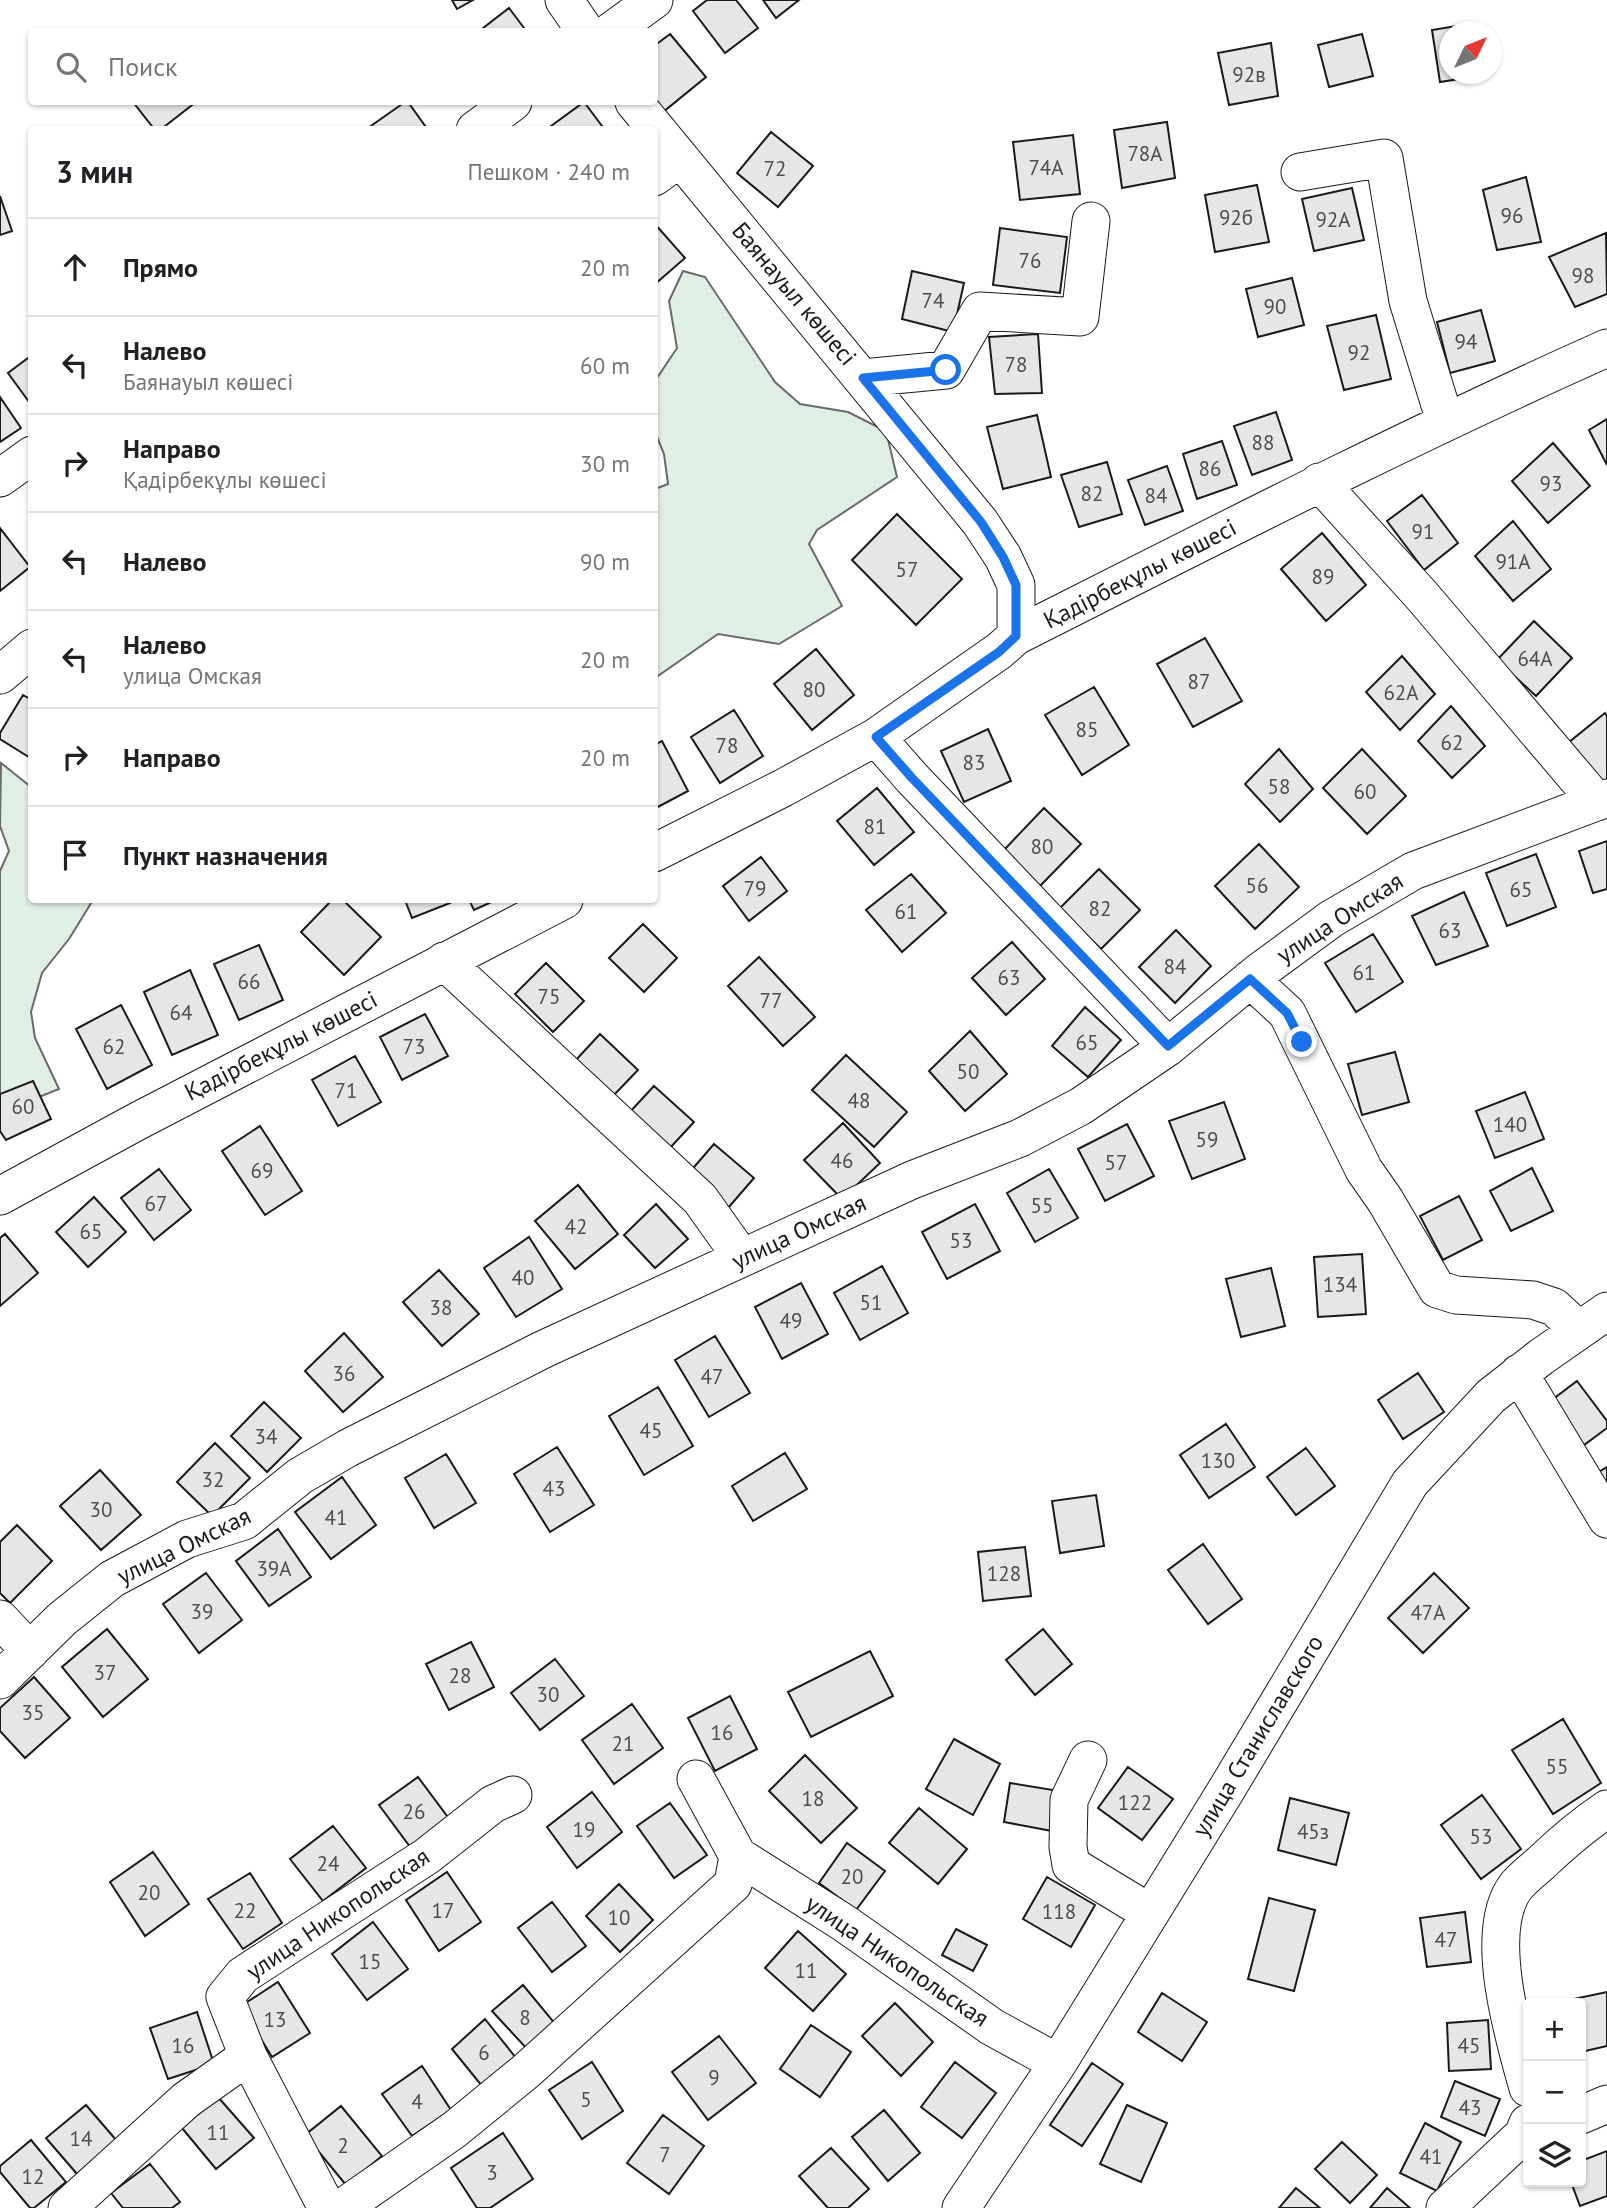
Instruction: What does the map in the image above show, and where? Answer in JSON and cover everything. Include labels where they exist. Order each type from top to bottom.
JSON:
[{"type":"street","points":[[564,0],[583,28]]},
{"type":"street","points":[[616,28],[654,0]]},
{"type":"street","points":[[480,126],[509,105]]},
{"type":"street","name":"Баянауыл көшесі","points":[[636,105],[646,126]]},
{"type":"street","name":"Баянауыл көшесі","points":[[658,149],[667,167],[863,378],[981,522],[1003,557],[1016,585],[1016,636]]},
{"type":"street","points":[[1300,172],[1384,158],[1408,301],[1445,421]]},
{"type":"street","points":[[863,378],[946,370],[980,311],[1080,317],[1091,220]]},
{"type":"street","name":"Қадірбекұлы көшесі","points":[[658,851],[783,788],[876,737],[999,652],[1016,636],[1319,482],[1445,421],[1607,348]]},
{"type":"street","points":[[0,478],[28,458]]},
{"type":"street","points":[[1319,482],[1602,800]]},
{"type":"street","points":[[0,675],[28,651]]},
{"type":"street","points":[[876,737],[1168,1046]]},
{"type":"street","name":"улица Омская","points":[[0,1680],[61,1619],[112,1579],[187,1539],[244,1521],[300,1476],[348,1448],[544,1349],[912,1180],[1020,1138],[1081,1106],[1168,1046],[1250,979],[1331,919],[1413,871],[1602,800]]},
{"type":"street","name":"Қадірбекұлы көшесі","points":[[0,1196],[136,1122],[558,903]]},
{"type":"street","points":[[444,961],[700,1199],[742,1258]]},
{"type":"street","points":[[1250,979],[1287,1013],[1364,1170],[1385,1200],[1437,1289],[1456,1294],[1533,1300],[1593,1321]]},
{"type":"street","name":"улица Станиславского","points":[[961,2208],[1058,2063],[1410,1483],[1491,1396],[1593,1321]]},
{"type":"street","points":[[1519,1373],[1607,1519]]},
{"type":"street","points":[[0,1619],[30,1651]]},
{"type":"street","points":[[1088,1760],[1069,1800],[1068,1847],[1071,1865],[1150,1913]]},
{"type":"street","name":"улица Никопольская","points":[[696,1779],[738,1856],[844,1923],[992,2027],[1058,2063]]},
{"type":"street","name":"улица Никопольская","points":[[332,2208],[327,2208],[248,2056],[225,1997],[243,1975],[427,1856],[493,1804],[513,1795]]},
{"type":"street","points":[[1523,2070],[1502,1970],[1500,1947],[1503,1916],[1516,1886],[1579,1828],[1607,1809]]},
{"type":"street","points":[[342,2208],[454,2130],[525,2072],[733,1884],[738,1856]]},
{"type":"street","points":[[67,2208],[186,2100],[248,2056]]},
{"type":"street","points":[[1586,2113],[1607,2104]]},
{"type":"street","points":[[1445,2208],[1523,2134]]},
{"type":"green space","points":[[683,271],[705,277],[775,382],[800,404],[848,412],[886,431],[897,477],[817,530],[809,544],[842,606],[779,644],[718,634],[658,676],[658,488],[668,484],[664,454],[658,439],[658,376],[677,348],[669,301]]},
{"type":"green space","points":[[1,763],[28,785],[28,903],[91,903],[69,939],[42,973],[31,1012],[35,1038],[59,1089],[9,1109],[0,1099],[0,871],[9,851],[0,826]]},
{"type":"building","points":[[452,0],[473,0],[457,9]]},
{"type":"building","points":[[707,0],[736,0],[758,28],[725,53],[693,11]]},
{"type":"building","points":[[763,0],[799,0],[776,18]]},
{"type":"building","points":[[509,8],[524,28],[483,28]]},
{"type":"building","points":[[1439,29],[1439,76],[1432,30]]},
{"type":"building","points":[[670,34],[706,77],[663,112],[657,105],[658,43]]},
{"type":"building","points":[[1362,34],[1373,76],[1329,87],[1318,45]]},
{"type":"building","points":[[1271,43],[1278,96],[1229,105],[1218,53]]},
{"type":"building","points":[[135,105],[192,105],[165,126],[152,126]]},
{"type":"building","points":[[401,105],[410,105],[425,126],[371,126]]},
{"type":"building","points":[[580,105],[586,105],[602,126],[551,126]]},
{"type":"building","points":[[1167,122],[1175,178],[1122,188],[1114,130]]},
{"type":"building","points":[[771,132],[813,166],[778,207],[737,173]]},
{"type":"building","points":[[1073,135],[1080,194],[1020,200],[1013,142]]},
{"type":"building","points":[[1526,177],[1541,242],[1497,250],[1483,190]]},
{"type":"building","points":[[1257,185],[1269,242],[1215,252],[1205,195]]},
{"type":"building","points":[[1352,188],[1364,240],[1314,251],[1302,199]]},
{"type":"building","points":[[0,196],[12,231],[0,235]]},
{"type":"building","points":[[658,228],[685,258],[658,282]]},
{"type":"building","points":[[1000,228],[1067,237],[1060,293],[993,285]]},
{"type":"building","points":[[1606,233],[1607,294],[1575,307],[1549,257]]},
{"type":"building","points":[[912,271],[964,283],[953,332],[902,319]]},
{"type":"building","points":[[1292,278],[1304,325],[1258,337],[1246,289]]},
{"type":"building","points":[[1481,310],[1495,361],[1450,373],[1437,322]]},
{"type":"building","points":[[1376,315],[1391,379],[1344,390],[1327,326]]},
{"type":"building","points":[[1038,334],[1042,393],[995,394],[989,337]]},
{"type":"building","points":[[28,358],[28,400],[8,373]]},
{"type":"building","points":[[0,397],[21,428],[0,442]]},
{"type":"building","points":[[1276,412],[1292,460],[1252,475],[1234,426]]},
{"type":"building","points":[[1037,415],[1051,477],[1003,489],[987,427]]},
{"type":"building","points":[[1607,419],[1607,465],[1589,430]]},
{"type":"building","points":[[1222,441],[1237,485],[1197,499],[1183,454]]},
{"type":"building","points":[[1553,443],[1590,486],[1548,523],[1512,481]]},
{"type":"building","points":[[1107,462],[1122,514],[1079,527],[1061,475]]},
{"type":"building","points":[[1167,466],[1183,511],[1145,525],[1128,480]]},
{"type":"building","points":[[1422,495],[1458,543],[1424,570],[1387,521]]},
{"type":"building","points":[[897,514],[962,579],[916,625],[852,560]]},
{"type":"building","points":[[1513,521],[1551,569],[1513,601],[1475,556]]},
{"type":"building","points":[[0,528],[28,564],[28,569],[0,591]]},
{"type":"building","points":[[1322,533],[1366,585],[1326,621],[1281,569]]},
{"type":"building","points":[[1534,621],[1572,658],[1536,696],[1497,660]]},
{"type":"building","points":[[1205,638],[1242,701],[1193,727],[1157,664]]},
{"type":"building","points":[[816,649],[854,695],[812,730],[774,684]]},
{"type":"building","points":[[1402,656],[1435,694],[1400,730],[1366,692]]},
{"type":"building","points":[[1094,687],[1129,745],[1082,775],[1045,715]]},
{"type":"building","points":[[23,695],[28,698],[28,756],[0,739],[0,733]]},
{"type":"building","points":[[1451,706],[1485,746],[1452,778],[1418,741]]},
{"type":"building","points":[[734,710],[763,756],[720,783],[691,737]]},
{"type":"building","points":[[1605,713],[1607,781],[1602,785],[1568,743]]},
{"type":"building","points":[[988,729],[1011,781],[964,802],[941,751]]},
{"type":"building","points":[[662,741],[688,791],[658,807],[658,743]]},
{"type":"building","points":[[1279,749],[1313,789],[1280,822],[1245,784]]},
{"type":"building","points":[[1362,749],[1406,796],[1367,834],[1323,788]]},
{"type":"building","points":[[877,788],[914,832],[874,865],[837,821]]},
{"type":"building","points":[[1044,808],[1081,844],[1040,886],[1004,850]]},
{"type":"building","points":[[1607,841],[1607,889],[1593,893],[1579,851]]},
{"type":"building","points":[[1259,844],[1299,887],[1255,929],[1215,886]]},
{"type":"building","points":[[1536,854],[1556,907],[1507,926],[1486,873]]},
{"type":"building","points":[[761,857],[787,891],[749,921],[723,886]]},
{"type":"building","points":[[1099,869],[1140,910],[1101,949],[1059,909]]},
{"type":"building","points":[[911,874],[946,913],[902,952],[866,910]]},
{"type":"building","points":[[1464,892],[1488,946],[1436,965],[1412,916]]},
{"type":"building","points":[[329,903],[346,903],[381,937],[344,975],[301,932]]},
{"type":"building","points":[[406,903],[450,903],[412,918]]},
{"type":"building","points":[[470,903],[489,903],[474,910]]},
{"type":"building","points":[[643,924],[677,958],[644,992],[609,958]]},
{"type":"building","points":[[1176,930],[1211,966],[1175,1003],[1139,967]]},
{"type":"building","points":[[1373,934],[1403,982],[1356,1012],[1325,963]]},
{"type":"building","points":[[1012,942],[1045,979],[1006,1015],[972,978]]},
{"type":"building","points":[[259,945],[283,1000],[239,1020],[214,964]]},
{"type":"building","points":[[759,957],[815,1017],[783,1046],[728,986]]},
{"type":"building","points":[[546,963],[584,1001],[553,1032],[515,994]]},
{"type":"building","points":[[190,970],[218,1035],[172,1055],[144,992]]},
{"type":"building","points":[[121,1005],[152,1065],[107,1089],[76,1029]]},
{"type":"building","points":[[1085,1007],[1121,1040],[1088,1077],[1052,1046]]},
{"type":"building","points":[[425,1014],[448,1056],[402,1080],[380,1037]]},
{"type":"building","points":[[970,1031],[1007,1074],[965,1111],[929,1071]]},
{"type":"building","points":[[600,1034],[638,1070],[613,1096],[575,1061]]},
{"type":"building","points":[[1395,1052],[1409,1102],[1362,1115],[1348,1064]]},
{"type":"building","points":[[846,1055],[907,1112],[874,1147],[812,1090]]},
{"type":"building","points":[[355,1056],[381,1102],[338,1126],[312,1080]]},
{"type":"building","points":[[33,1081],[51,1119],[6,1140],[0,1131],[0,1094]]},
{"type":"building","points":[[654,1086],[694,1122],[668,1150],[628,1114]]},
{"type":"building","points":[[1525,1092],[1544,1139],[1495,1158],[1476,1111]]},
{"type":"building","points":[[1224,1102],[1245,1159],[1192,1179],[1169,1121]]},
{"type":"building","points":[[843,1123],[880,1163],[842,1199],[804,1160]]},
{"type":"building","points":[[1127,1124],[1154,1176],[1105,1201],[1078,1149]]},
{"type":"building","points":[[260,1126],[302,1191],[265,1215],[222,1151]]},
{"type":"building","points":[[714,1144],[754,1178],[728,1208],[688,1174]]},
{"type":"building","points":[[1532,1168],[1553,1211],[1511,1231],[1490,1191]]},
{"type":"building","points":[[159,1169],[191,1210],[154,1240],[121,1198]]},
{"type":"building","points":[[1049,1169],[1078,1218],[1035,1242],[1007,1193]]},
{"type":"building","points":[[578,1185],[618,1234],[575,1269],[535,1221]]},
{"type":"building","points":[[1459,1196],[1482,1240],[1443,1260],[1420,1216]]},
{"type":"building","points":[[94,1197],[126,1232],[88,1267],[56,1232]]},
{"type":"building","points":[[656,1204],[688,1239],[655,1268],[624,1235]]},
{"type":"building","points":[[975,1204],[1000,1251],[947,1279],[922,1232]]},
{"type":"building","points":[[5,1234],[38,1273],[0,1306],[0,1238]]},
{"type":"building","points":[[529,1237],[562,1289],[516,1317],[484,1268]]},
{"type":"building","points":[[1362,1254],[1366,1314],[1318,1317],[1314,1257]]},
{"type":"building","points":[[882,1266],[908,1313],[860,1340],[834,1293]]},
{"type":"building","points":[[1271,1268],[1285,1326],[1241,1337],[1226,1279]]},
{"type":"building","points":[[439,1270],[479,1314],[442,1346],[403,1302]]},
{"type":"building","points":[[801,1283],[828,1334],[782,1359],[755,1307]]},
{"type":"building","points":[[344,1333],[383,1377],[343,1412],[305,1371]]},
{"type":"building","points":[[715,1336],[750,1393],[709,1417],[675,1360]]},
{"type":"building","points":[[1418,1373],[1444,1412],[1403,1439],[1378,1400]]},
{"type":"building","points":[[1577,1381],[1607,1421],[1607,1428],[1580,1448],[1548,1403]]},
{"type":"building","points":[[658,1387],[693,1446],[644,1475],[609,1416]]},
{"type":"building","points":[[264,1402],[301,1438],[267,1472],[231,1436]]},
{"type":"building","points":[[1226,1424],[1255,1467],[1209,1498],[1180,1455]]},
{"type":"building","points":[[215,1443],[250,1478],[212,1516],[177,1482]]},
{"type":"building","points":[[557,1447],[594,1505],[550,1532],[514,1474]]},
{"type":"building","points":[[1306,1448],[1335,1486],[1296,1515],[1267,1477]]},
{"type":"building","points":[[785,1453],[807,1489],[753,1521],[732,1486]]},
{"type":"building","points":[[446,1454],[476,1503],[434,1528],[405,1478]]},
{"type":"building","points":[[1607,1467],[1607,1489],[1597,1473]]},
{"type":"building","points":[[100,1470],[141,1515],[101,1550],[60,1506]]},
{"type":"building","points":[[342,1477],[376,1525],[331,1559],[295,1512]]},
{"type":"building","points":[[1096,1495],[1104,1546],[1060,1553],[1052,1501]]},
{"type":"building","points":[[17,1525],[52,1561],[10,1603],[0,1593],[0,1542]]},
{"type":"building","points":[[278,1529],[311,1577],[269,1606],[236,1561]]},
{"type":"building","points":[[1203,1544],[1242,1599],[1208,1624],[1168,1570]]},
{"type":"building","points":[[1025,1547],[1031,1596],[983,1601],[978,1552]]},
{"type":"building","points":[[206,1573],[242,1620],[199,1653],[163,1604]]},
{"type":"building","points":[[1434,1573],[1469,1608],[1423,1653],[1388,1618]]},
{"type":"building","points":[[107,1629],[148,1679],[103,1717],[62,1667]]},
{"type":"building","points":[[1043,1629],[1072,1664],[1035,1695],[1006,1660]]},
{"type":"building","points":[[471,1642],[494,1687],[449,1710],[426,1664]]},
{"type":"building","points":[[870,1651],[893,1696],[811,1737],[788,1692]]},
{"type":"building","points":[[555,1659],[584,1696],[540,1730],[511,1693]]},
{"type":"building","points":[[34,1677],[70,1718],[25,1758],[0,1731],[0,1708]]},
{"type":"building","points":[[730,1696],[757,1749],[715,1771],[688,1718]]},
{"type":"building","points":[[632,1704],[663,1748],[614,1784],[582,1740]]},
{"type":"building","points":[[1563,1719],[1601,1783],[1553,1814],[1512,1750]]},
{"type":"building","points":[[954,1739],[1000,1764],[973,1815],[926,1789]]},
{"type":"building","points":[[805,1755],[857,1808],[821,1843],[769,1791]]},
{"type":"building","points":[[1128,1767],[1173,1799],[1142,1840],[1098,1808]]},
{"type":"building","points":[[418,1777],[450,1820],[411,1848],[379,1805]]},
{"type":"building","points":[[1010,1783],[1059,1791],[1052,1831],[1004,1822]]},
{"type":"building","points":[[592,1792],[622,1832],[577,1868],[547,1827]]},
{"type":"building","points":[[1482,1795],[1521,1849],[1481,1879],[1441,1825]]},
{"type":"building","points":[[1290,1798],[1349,1813],[1336,1865],[1278,1850]]},
{"type":"building","points":[[670,1803],[707,1855],[674,1878],[637,1826]]},
{"type":"building","points":[[919,1808],[967,1849],[938,1884],[889,1843]]},
{"type":"building","points":[[333,1826],[366,1868],[323,1901],[290,1859]]},
{"type":"building","points":[[847,1843],[885,1871],[856,1910],[819,1883]]},
{"type":"building","points":[[153,1852],[189,1904],[145,1936],[110,1882]]},
{"type":"building","points":[[447,1872],[481,1922],[439,1951],[406,1900]]},
{"type":"building","points":[[250,1873],[282,1923],[243,1949],[208,1899]]},
{"type":"building","points":[[1047,1877],[1095,1905],[1071,1947],[1023,1919]]},
{"type":"building","points":[[619,1884],[653,1920],[620,1952],[586,1916]]},
{"type":"building","points":[[1269,1898],[1315,1910],[1294,1991],[1248,1979]]},
{"type":"building","points":[[552,1902],[586,1946],[552,1972],[518,1928]]},
{"type":"building","points":[[1465,1912],[1471,1962],[1427,1967],[1420,1918]]},
{"type":"building","points":[[373,1922],[408,1969],[367,2000],[332,1954]]},
{"type":"building","points":[[956,1929],[987,1945],[973,1971],[942,1955]]},
{"type":"building","points":[[798,1931],[846,1974],[813,2011],[765,1968]]},
{"type":"building","points":[[278,1982],[310,2033],[272,2057],[241,2006]]},
{"type":"building","points":[[523,1985],[557,2026],[528,2050],[492,2011]]},
{"type":"building","points":[[1607,1992],[1607,2046],[1586,2051],[1586,1998],[1579,1998]]},
{"type":"building","points":[[1162,1993],[1207,2022],[1182,2061],[1138,2032]]},
{"type":"building","points":[[895,2003],[933,2042],[901,2076],[862,2036]]},
{"type":"building","points":[[197,2012],[214,2064],[168,2079],[150,2028]]},
{"type":"building","points":[[485,2019],[516,2058],[482,2086],[452,2049]]},
{"type":"building","points":[[1488,2020],[1491,2069],[1449,2071],[1447,2023]]},
{"type":"building","points":[[811,2025],[851,2052],[820,2097],[780,2069]]},
{"type":"building","points":[[719,2036],[756,2083],[708,2120],[672,2072]]},
{"type":"building","points":[[592,2062],[623,2111],[582,2139],[549,2090]]},
{"type":"building","points":[[955,2062],[996,2093],[962,2138],[921,2107]]},
{"type":"building","points":[[1092,2063],[1123,2084],[1082,2146],[1050,2125]]},
{"type":"building","points":[[422,2066],[451,2110],[412,2136],[382,2094]]},
{"type":"building","points":[[1455,2081],[1500,2099],[1485,2136],[1441,2117]]},
{"type":"building","points":[[218,2097],[254,2138],[216,2169],[182,2128]]},
{"type":"building","points":[[86,2105],[117,2141],[77,2174],[46,2138]]},
{"type":"building","points":[[1127,2105],[1167,2123],[1141,2182],[1100,2164]]},
{"type":"building","points":[[341,2106],[382,2156],[346,2185],[305,2135]]},
{"type":"building","points":[[884,2110],[920,2153],[888,2181],[852,2137]]},
{"type":"building","points":[[663,2115],[704,2146],[669,2194],[627,2163]]},
{"type":"building","points":[[1425,2123],[1461,2142],[1437,2191],[1400,2173]]},
{"type":"building","points":[[503,2133],[533,2179],[490,2208],[477,2208],[451,2168]]},
{"type":"building","points":[[31,2140],[66,2182],[34,2208],[30,2208],[0,2172],[0,2166]]},
{"type":"building","points":[[1342,2142],[1377,2175],[1350,2203],[1315,2169]]},
{"type":"building","points":[[831,2148],[869,2189],[848,2208],[828,2208],[799,2176]]},
{"type":"building","points":[[1607,2151],[1607,2196],[1580,2206],[1573,2187],[1586,2187],[1586,2159]]},
{"type":"building","points":[[150,2164],[180,2202],[172,2208],[123,2208],[111,2193]]},
{"type":"building","points":[[1296,2188],[1320,2208],[1279,2208]]},
{"type":"building","points":[[1387,2188],[1410,2208],[1370,2208]]},
{"type":"route","points":[[946,370],[863,378],[981,522],[1003,557],[1016,585],[1016,636],[999,652],[876,737],[1168,1046],[1250,979],[1287,1013],[1302,1042]]}]
